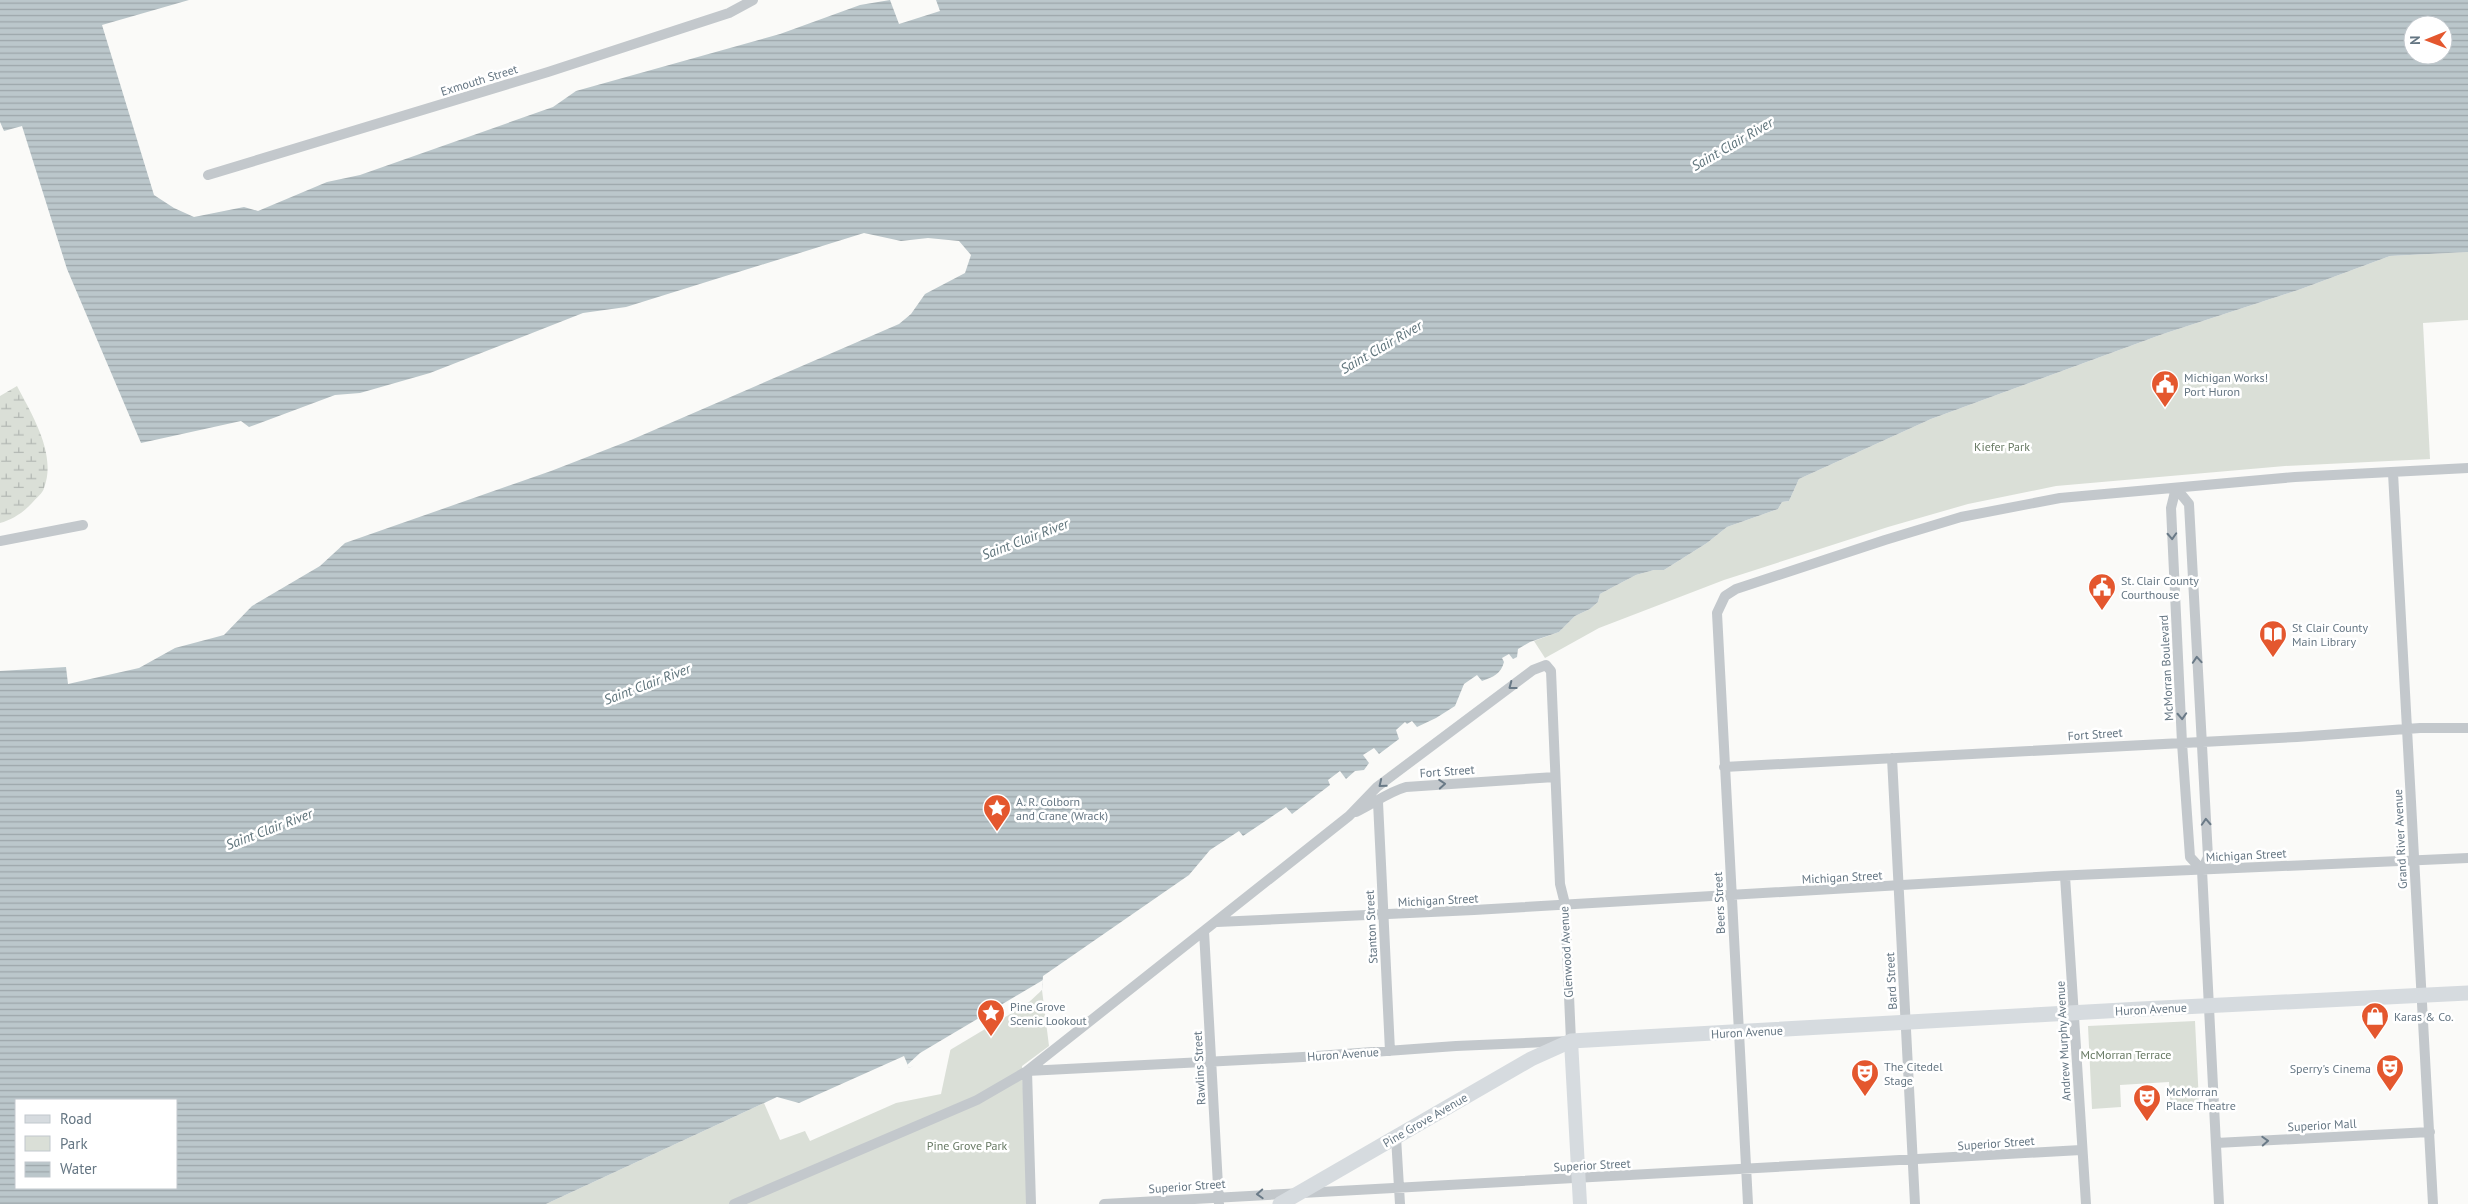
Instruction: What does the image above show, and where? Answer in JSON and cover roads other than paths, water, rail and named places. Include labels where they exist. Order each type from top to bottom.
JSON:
[{"type":"main road","name":"Huron Avenue","points":[[1571,1041],[1906,1024],[2208,1005],[2468,993]]},
{"type":"main road","name":"Pine Grove Avenue","points":[[1280,1204],[1531,1058],[1571,1041]]},
{"type":"street","name":"Exmouth Street","points":[[208,175],[556,70],[729,13],[753,0]]},
{"type":"street","points":[[2176,488],[2295,477],[2468,468]]},
{"type":"street","name":"Grand River Avenue","points":[[2392,473],[2433,1204]]},
{"type":"street","name":"Beers Street","points":[[1748,1204],[1717,614],[1725,596],[1736,589],[1885,540],[1961,518],[2060,498],[2176,488]]},
{"type":"street","name":"McMorran Boulevard","points":[[2176,488],[2189,504],[2208,857],[2202,870],[2219,1204]]},
{"type":"street","name":"McMorran Boulevard","points":[[2176,488],[2171,508],[2182,743],[2190,858],[2202,870]]},
{"type":"street","points":[[0,541],[83,525]]},
{"type":"street","name":"Glenwood Avenue","points":[[1349,816],[1377,787],[1533,670],[1546,665],[1551,671],[1560,884],[1565,904],[1580,1204]]},
{"type":"street","name":"Fort Street","points":[[1724,767],[2202,742],[2420,728],[2468,728]]},
{"type":"street","name":"Bard Street","points":[[1892,758],[1915,1204]]},
{"type":"street","name":"Fort Street","points":[[1349,816],[1378,802],[1391,791],[1406,787],[1555,777]]},
{"type":"street","name":"Stanton Street","points":[[1378,802],[1390,1051]]},
{"type":"street","points":[[734,1204],[977,1100],[1026,1071],[1349,816]]},
{"type":"street","name":"Michigan Street","points":[[1217,922],[1382,915],[2065,876],[2468,858]]},
{"type":"street","name":"Andrew Murphy Avenue","points":[[2065,876],[2081,1150],[2086,1204]]},
{"type":"street","name":"Rawlins Street","points":[[1204,931],[1219,1200]]},
{"type":"street","name":"Huron Avenue","points":[[1026,1071],[1571,1041]]},
{"type":"street","points":[[1026,1071],[1031,1204]]},
{"type":"street","name":"Superior Mall","points":[[2216,1144],[2430,1132]]},
{"type":"street","points":[[1396,1136],[1400,1204]]},
{"type":"street","name":"Superior Street","points":[[1104,1204],[1219,1200],[1301,1192],[1913,1161],[2081,1150]]},
{"type":"water","name":"Saint Clair River","points":[[0,0],[189,0],[102,25],[154,195],[174,208],[194,217],[244,207],[258,211],[327,182],[360,175],[553,107],[576,91],[780,34],[860,5],[890,0],[899,24],[940,11],[936,0],[2468,0],[2468,252],[2390,256],[2301,289],[2163,334],[1931,419],[1799,479],[1789,501],[1782,502],[1778,509],[1727,527],[1707,543],[1664,570],[1654,570],[1636,575],[1600,594],[1598,602],[1590,609],[1575,616],[1559,632],[1530,642],[1518,649],[1517,657],[1513,659],[1509,654],[1502,658],[1503,666],[1490,678],[1482,681],[1477,675],[1464,684],[1455,706],[1417,727],[1412,721],[1407,724],[1405,722],[1396,730],[1399,739],[1379,754],[1374,748],[1363,755],[1369,763],[1364,770],[1355,771],[1346,779],[1340,771],[1328,780],[1330,785],[1292,814],[1286,807],[1243,836],[1239,831],[1210,850],[1189,875],[1043,976],[1042,990],[1025,1002],[909,1068],[904,1056],[799,1103],[777,1097],[546,1204],[0,1204],[0,671],[66,667],[68,684],[139,668],[175,648],[224,635],[252,606],[320,566],[345,543],[551,471],[631,440],[899,324],[911,314],[925,294],[965,273],[971,255],[959,241],[928,238],[901,241],[864,233],[626,307],[583,313],[430,373],[360,393],[335,395],[249,427],[241,421],[141,443],[67,269],[22,126],[4,131],[0,122]]},
{"type":"place","name":"Michigan Works! Port Huron","points":[[2165,408]]},
{"type":"place","name":"St. Clair County Courthouse","points":[[2102,611]]},
{"type":"place","name":"St Clair County Main Library","points":[[2273,658]]},
{"type":"place","name":"A. R. Colborn and Crane (Wrack)","points":[[997,832]]},
{"type":"place","name":"Pine Grove Scenic Lookout","points":[[991,1037]]},
{"type":"place","name":"Karas & Co.","points":[[2375,1040]]},
{"type":"place","name":"Sperry's Cinema","points":[[2390,1092]]},
{"type":"place","name":"The Citedel Stage","points":[[1865,1097]]},
{"type":"place","name":"McMorran Place Theatre","points":[[2147,1122]]},
{"type":"park label","name":"Kiefer Park","points":[[2002,446]]},
{"type":"park label","name":"McMorran Terrace","points":[[2126,1054]]},
{"type":"park label","name":"Pine Grove Park","points":[[967,1145]]}]
